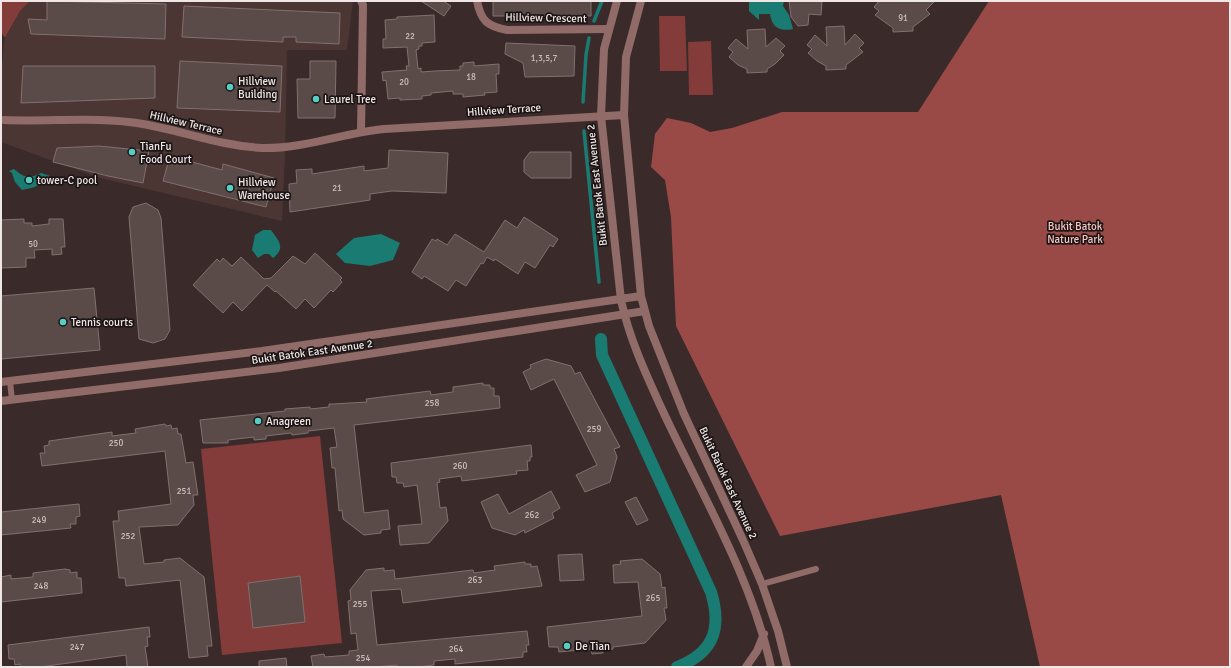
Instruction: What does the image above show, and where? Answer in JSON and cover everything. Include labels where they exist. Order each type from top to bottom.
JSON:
[{"type":"street","points":[[361,1],[363,5],[361,131]]},
{"type":"street","name":"Hillview Crescent","points":[[477,1],[479,13],[486,23],[494,28],[507,30],[608,29]]},
{"type":"street","name":"Bukit Batok East Avenue 2","points":[[617,1],[608,29],[603,56],[601,116],[621,300],[624,315],[640,362],[748,588],[764,634],[771,667]]},
{"type":"street","name":"Bukit Batok East Avenue 2","points":[[641,1],[626,58],[624,115],[640,296],[661,358],[684,414],[762,584],[778,631],[787,667]]},
{"type":"street","name":"Hillview Terrace","points":[[4,120],[118,121],[144,124],[226,144],[262,148],[295,146],[361,131],[624,115]]},
{"type":"street","name":"Bukit Batok East Avenue 2","points":[[1,382],[262,351],[621,300],[640,296]]},
{"type":"street","name":"Bukit Batok East Avenue 2","points":[[1,401],[279,368],[645,311]]},
{"type":"street","points":[[746,667],[757,651],[764,634]]},
{"type":"lane","points":[[10,381],[12,400]]},
{"type":"lane","points":[[762,584],[816,569]]},
{"type":"shaded area","points":[[1,1],[30,1],[20,11],[5,38],[1,32]]},
{"type":"shaded area","points":[[30,1],[353,1],[347,50],[287,50],[282,221],[100,178],[1,142],[1,77],[4,41],[20,11]]},
{"type":"shaded area","points":[[659,16],[685,16],[687,71],[660,71]]},
{"type":"shaded area","points":[[711,41],[713,95],[689,95],[688,42]]},
{"type":"shaded area","points":[[320,436],[342,643],[222,655],[201,449]]},
{"type":"green space","name":"Bukit Batok Nature Park","points":[[989,1],[1230,1],[1230,667],[1040,667],[1001,495],[780,536],[676,326],[671,217],[665,180],[651,167],[655,134],[667,118],[691,123],[710,132],[732,128],[782,112],[918,112]]},
{"type":"water","points":[[749,1],[784,1],[783,6],[789,15],[793,29],[784,30],[777,28],[772,22],[770,14],[759,14],[759,20],[749,11]]},
{"type":"water","name":"tower-C pool","points":[[14,169],[27,177],[41,173],[50,176],[35,187],[22,190],[15,182],[12,173],[9,171]]},
{"type":"water","points":[[263,230],[271,230],[279,241],[279,251],[273,258],[269,254],[264,254],[258,258],[252,250],[255,235]]},
{"type":"water","points":[[381,234],[400,243],[393,260],[370,266],[345,263],[336,254],[354,238]]},
{"type":"building","points":[[47,1],[166,4],[165,39],[31,34],[28,19],[47,20]]},
{"type":"building","points":[[421,1],[443,1],[451,6],[444,16]]},
{"type":"building","points":[[493,1],[591,1],[591,16],[493,16]]},
{"type":"building","points":[[789,1],[822,1],[821,15],[809,14],[808,25],[798,26],[791,17]]},
{"type":"building","points":[[879,1],[935,1],[926,10],[930,14],[913,27],[913,31],[893,32],[893,28],[875,15],[879,11],[874,7]]},
{"type":"building","points":[[184,6],[340,13],[339,44],[296,42],[296,37],[283,37],[283,42],[182,37]]},
{"type":"building","points":[[434,15],[435,42],[422,43],[422,46],[419,46],[419,49],[416,50],[418,69],[421,68],[421,72],[460,70],[460,66],[463,66],[463,63],[474,62],[474,66],[499,64],[499,74],[496,74],[497,92],[484,93],[485,95],[463,97],[463,94],[453,94],[453,91],[431,93],[431,95],[422,96],[422,99],[388,99],[386,80],[383,81],[382,72],[407,70],[406,66],[409,66],[407,47],[383,48],[383,39],[386,39],[385,20],[397,19],[397,17]]},
{"type":"building","points":[[844,26],[845,45],[855,34],[864,43],[859,48],[863,52],[846,65],[846,69],[826,70],[826,66],[817,61],[808,53],[812,49],[807,45],[815,35],[827,46],[826,27]]},
{"type":"building","points":[[765,29],[766,47],[776,38],[785,46],[780,51],[784,55],[775,64],[767,69],[767,72],[747,73],[747,69],[738,65],[729,57],[733,52],[728,48],[736,39],[748,49],[747,30]]},
{"type":"building","points":[[506,43],[575,46],[574,76],[525,77],[523,63],[505,54]]},
{"type":"building","name":"Hillview Building","points":[[180,61],[282,66],[280,112],[177,108]]},
{"type":"building","name":"Laurel Tree","points":[[310,61],[336,61],[335,118],[298,118],[297,79],[310,79]]},
{"type":"building","points":[[23,66],[155,66],[155,98],[21,103]]},
{"type":"building","points":[[99,146],[149,151],[143,183],[53,162],[57,148]]},
{"type":"building","points":[[389,150],[448,153],[446,193],[392,191],[370,194],[370,200],[290,212],[289,184],[297,183],[296,170],[312,169],[312,174],[364,166],[364,171],[388,168]]},
{"type":"building","points":[[530,152],[571,152],[571,178],[531,178],[524,172],[524,160]]},
{"type":"building","name":"Hillview Warehouse","points":[[170,156],[222,170],[223,164],[274,178],[266,207],[163,181]]},
{"type":"building","points":[[146,203],[158,210],[161,218],[170,330],[165,339],[153,343],[139,339],[129,217],[133,207]]},
{"type":"building","points":[[524,217],[558,239],[553,247],[550,245],[535,268],[525,262],[518,274],[495,259],[494,261],[487,257],[483,264],[481,263],[466,286],[456,280],[448,291],[424,276],[422,279],[412,272],[432,239],[436,241],[437,239],[447,245],[455,234],[484,252],[505,220],[517,228]]},
{"type":"building","points":[[24,219],[24,223],[32,223],[32,226],[49,224],[49,219],[63,219],[65,247],[61,247],[62,254],[52,255],[52,249],[34,250],[35,258],[26,258],[26,267],[1,268],[1,220]]},
{"type":"building","points":[[315,253],[342,278],[340,280],[342,282],[333,292],[331,290],[314,308],[305,299],[296,309],[267,285],[242,311],[233,302],[223,313],[193,285],[217,259],[220,262],[223,258],[232,266],[241,257],[264,279],[271,278],[293,256],[305,264]]},
{"type":"building","name":"Tennis courts","points":[[94,288],[100,350],[1,359],[1,296]]},
{"type":"building","points":[[546,359],[571,366],[575,374],[580,372],[620,447],[614,449],[617,457],[610,482],[585,492],[576,475],[597,465],[554,379],[531,390],[523,372],[531,368],[530,365]]},
{"type":"building","points":[[483,383],[483,385],[490,385],[490,388],[494,388],[494,396],[499,396],[500,408],[354,425],[364,513],[388,510],[390,529],[381,530],[381,533],[364,535],[343,519],[342,510],[339,511],[335,468],[332,468],[330,448],[337,447],[334,428],[308,431],[308,433],[292,435],[291,433],[266,436],[266,439],[254,440],[254,437],[228,440],[228,443],[203,443],[200,420],[285,411],[285,409],[329,407],[329,404],[367,402],[366,399],[430,391],[431,395],[453,392],[453,387]]},
{"type":"building","points":[[165,424],[166,426],[171,425],[172,429],[177,428],[178,434],[181,434],[186,463],[193,462],[198,495],[193,495],[194,505],[178,525],[139,527],[144,564],[164,562],[164,560],[180,558],[204,577],[212,646],[207,646],[208,656],[189,658],[180,580],[126,586],[125,578],[119,578],[113,521],[119,521],[118,511],[171,504],[165,451],[42,466],[40,453],[45,453],[44,446],[49,445],[49,441],[112,432],[112,436],[136,433],[135,429]]},
{"type":"building","points":[[531,445],[532,457],[530,457],[530,461],[527,461],[528,470],[516,471],[517,474],[462,481],[461,476],[439,479],[440,482],[437,483],[440,508],[446,507],[448,521],[429,543],[400,545],[398,526],[422,524],[417,485],[404,487],[403,483],[397,483],[396,477],[392,477],[391,463]]},
{"type":"building","points":[[551,491],[560,508],[552,513],[554,518],[525,533],[524,530],[515,535],[492,528],[481,502],[498,494],[509,514]]},
{"type":"building","points":[[636,497],[648,520],[637,525],[625,502]]},
{"type":"building","points":[[79,504],[80,516],[76,517],[76,524],[70,524],[71,528],[1,535],[1,512]]},
{"type":"building","points":[[582,554],[584,580],[560,581],[558,555]]},
{"type":"building","points":[[642,559],[660,574],[662,588],[665,587],[667,608],[664,608],[666,620],[645,643],[613,647],[613,649],[603,650],[603,653],[592,654],[591,649],[559,652],[558,647],[549,647],[547,627],[642,616],[638,582],[614,583],[613,565],[621,564],[620,561]]},
{"type":"building","points":[[525,562],[525,564],[531,564],[531,567],[537,566],[542,586],[403,603],[401,589],[371,591],[377,645],[527,631],[529,645],[526,645],[527,652],[523,652],[523,657],[455,664],[455,659],[434,661],[434,665],[418,667],[397,667],[397,665],[374,667],[313,667],[311,656],[324,654],[325,657],[349,655],[349,651],[358,650],[356,633],[351,634],[348,601],[351,600],[350,590],[366,570],[384,568],[384,571],[394,570],[395,579],[473,570],[474,573],[495,570],[494,566]]},
{"type":"building","points":[[65,569],[70,570],[70,573],[77,572],[77,578],[81,578],[82,593],[1,602],[1,577],[11,575],[11,579],[33,577],[33,573]]},
{"type":"building","points":[[300,576],[305,622],[253,628],[248,583]]},
{"type":"building","points":[[149,627],[150,637],[147,637],[148,646],[145,647],[148,667],[127,667],[126,655],[40,667],[20,667],[20,664],[15,665],[14,659],[9,659],[8,645]]},
{"type":"building","points":[[286,658],[287,667],[259,667],[259,661]]},
{"type":"waterway","points":[[594,21],[602,1]]},
{"type":"waterway","points":[[583,102],[586,55],[589,38]]},
{"type":"waterway","points":[[584,131],[599,282]]},
{"type":"waterway","points":[[601,339],[602,355],[711,592],[716,617],[712,638],[707,647],[699,654],[690,661],[677,667]]},
{"type":"place","name":"Hillview Building","points":[[230,87]]},
{"type":"place","name":"Laurel Tree","points":[[316,99]]},
{"type":"place","name":"TianFu Food Court","points":[[132,152]]},
{"type":"place","name":"tower-C pool","points":[[29,180]]},
{"type":"place","name":"Hillview Warehouse","points":[[230,188]]},
{"type":"place","name":"Tennis courts","points":[[63,322]]},
{"type":"place","name":"Anagreen","points":[[258,421]]},
{"type":"place","name":"De Tian","points":[[567,646]]}]
